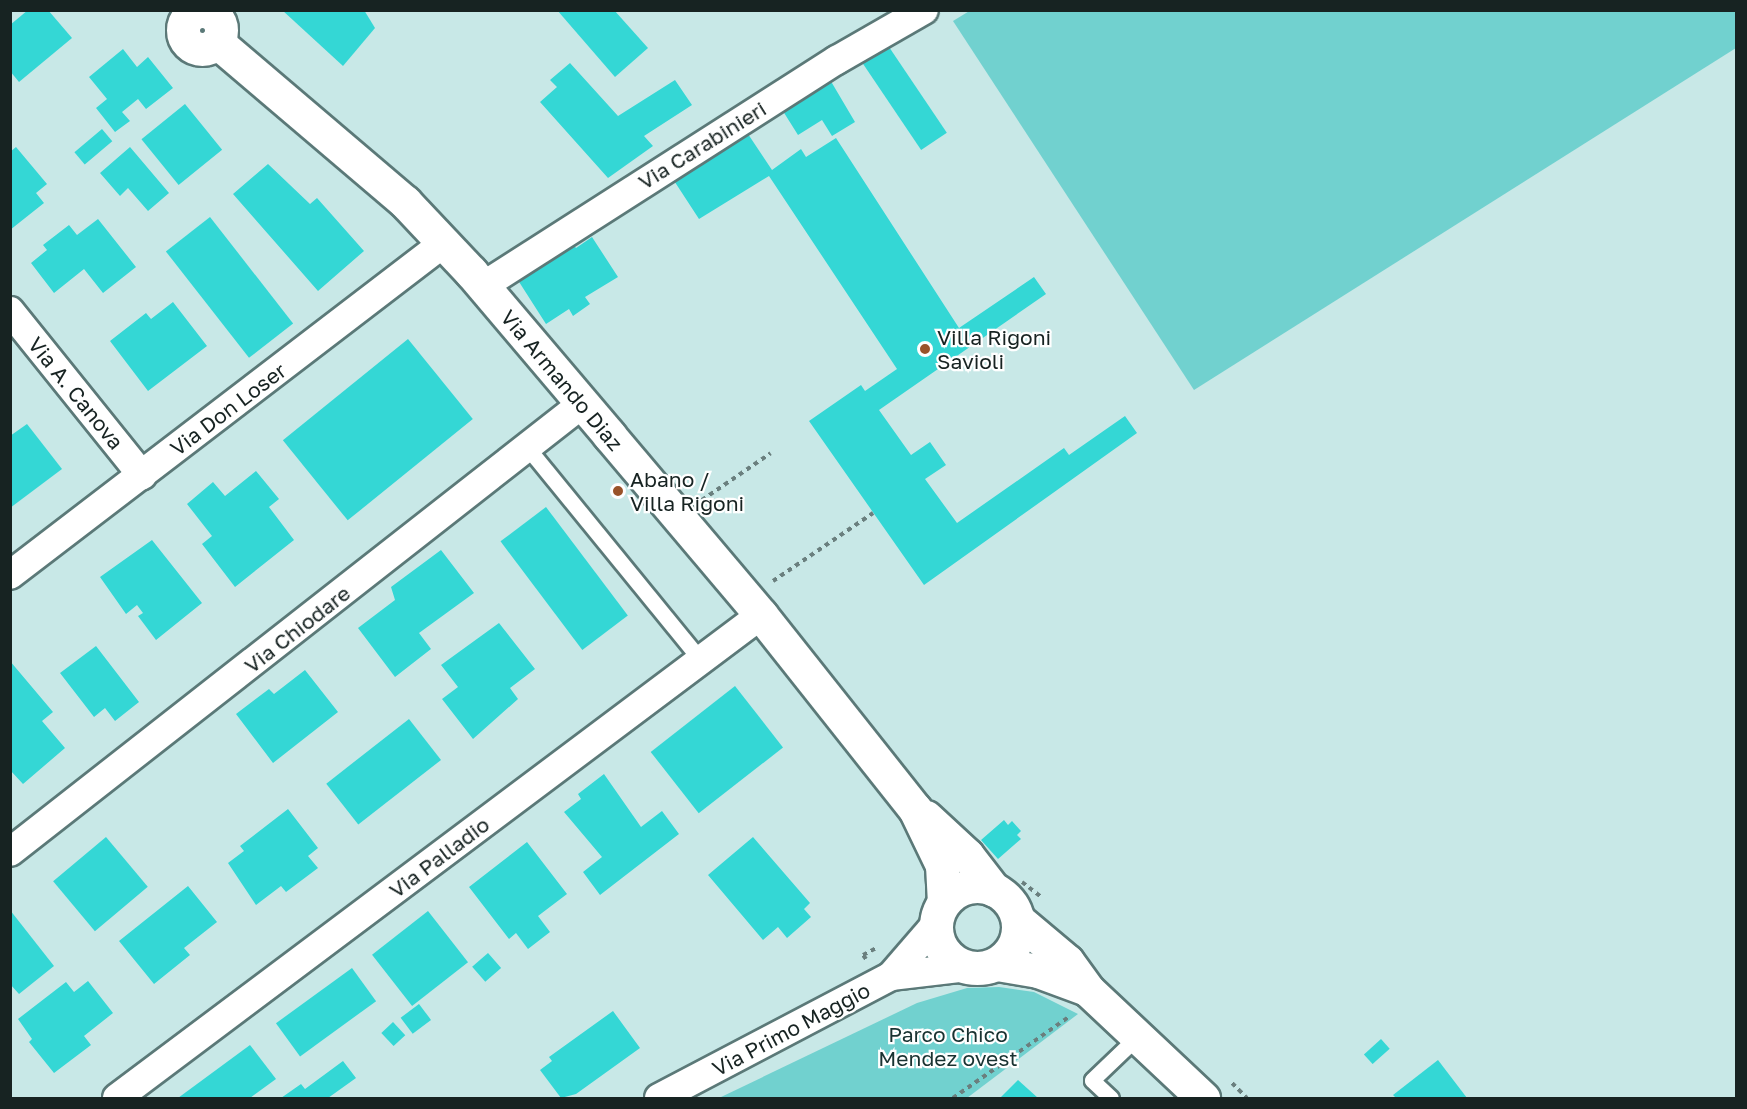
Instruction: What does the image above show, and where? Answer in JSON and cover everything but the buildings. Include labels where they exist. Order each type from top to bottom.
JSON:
[{"type":"street","name":"Via Carabinieri","points":[[483,286],[837,60],[924,10]]},
{"type":"street","name":"Via Armando Diaz","points":[[197,19],[405,202],[445,242],[761,615],[915,809],[967,855],[994,890]]},
{"type":"street","name":"Via Don Loser","points":[[10,575],[445,242]]},
{"type":"street","name":"Via A. Canova","points":[[10,311],[142,475]]},
{"type":"street","name":"Via Chiodare","points":[[10,852],[582,404]]},
{"type":"street","name":"Via Palladio","points":[[117,1098],[761,615]]},
{"type":"street","name":"Via Armando Diaz","points":[[915,809],[942,865],[940,913]]},
{"type":"street","points":[[1083,1000],[1067,961],[1018,920],[1005,897],[994,890],[967,887],[940,913],[944,952],[983,965],[1038,971],[1138,1036],[1203,1098]]},
{"type":"street","name":"Via Primo Maggio","points":[[891,976],[940,913]]},
{"type":"street","points":[[983,965],[1010,953],[1017,937],[1018,920]]},
{"type":"street","name":"Via Primo Maggio","points":[[659,1098],[891,976],[983,965]]},
{"type":"lane","points":[[527,447],[701,660]]},
{"type":"lane","points":[[1111,1098],[1092,1080],[1138,1036]]},
{"type":"path","points":[[702,500],[771,453]]},
{"type":"path","points":[[771,583],[873,513]]},
{"type":"path","points":[[953,1098],[1083,1000]]},
{"type":"green space","points":[[971,10],[1736,11],[1736,48],[1194,390],[953,21]]},
{"type":"green space","name":"Parco Chico Mendez ovest","points":[[999,987],[1034,992],[1078,1014],[967,1098],[719,1098],[917,1003],[967,988]]},
{"type":"place","name":"Villa Rigoni Savioli","points":[[925,349]]},
{"type":"place","name":"Abano / Villa Rigoni","points":[[618,491]]}]
